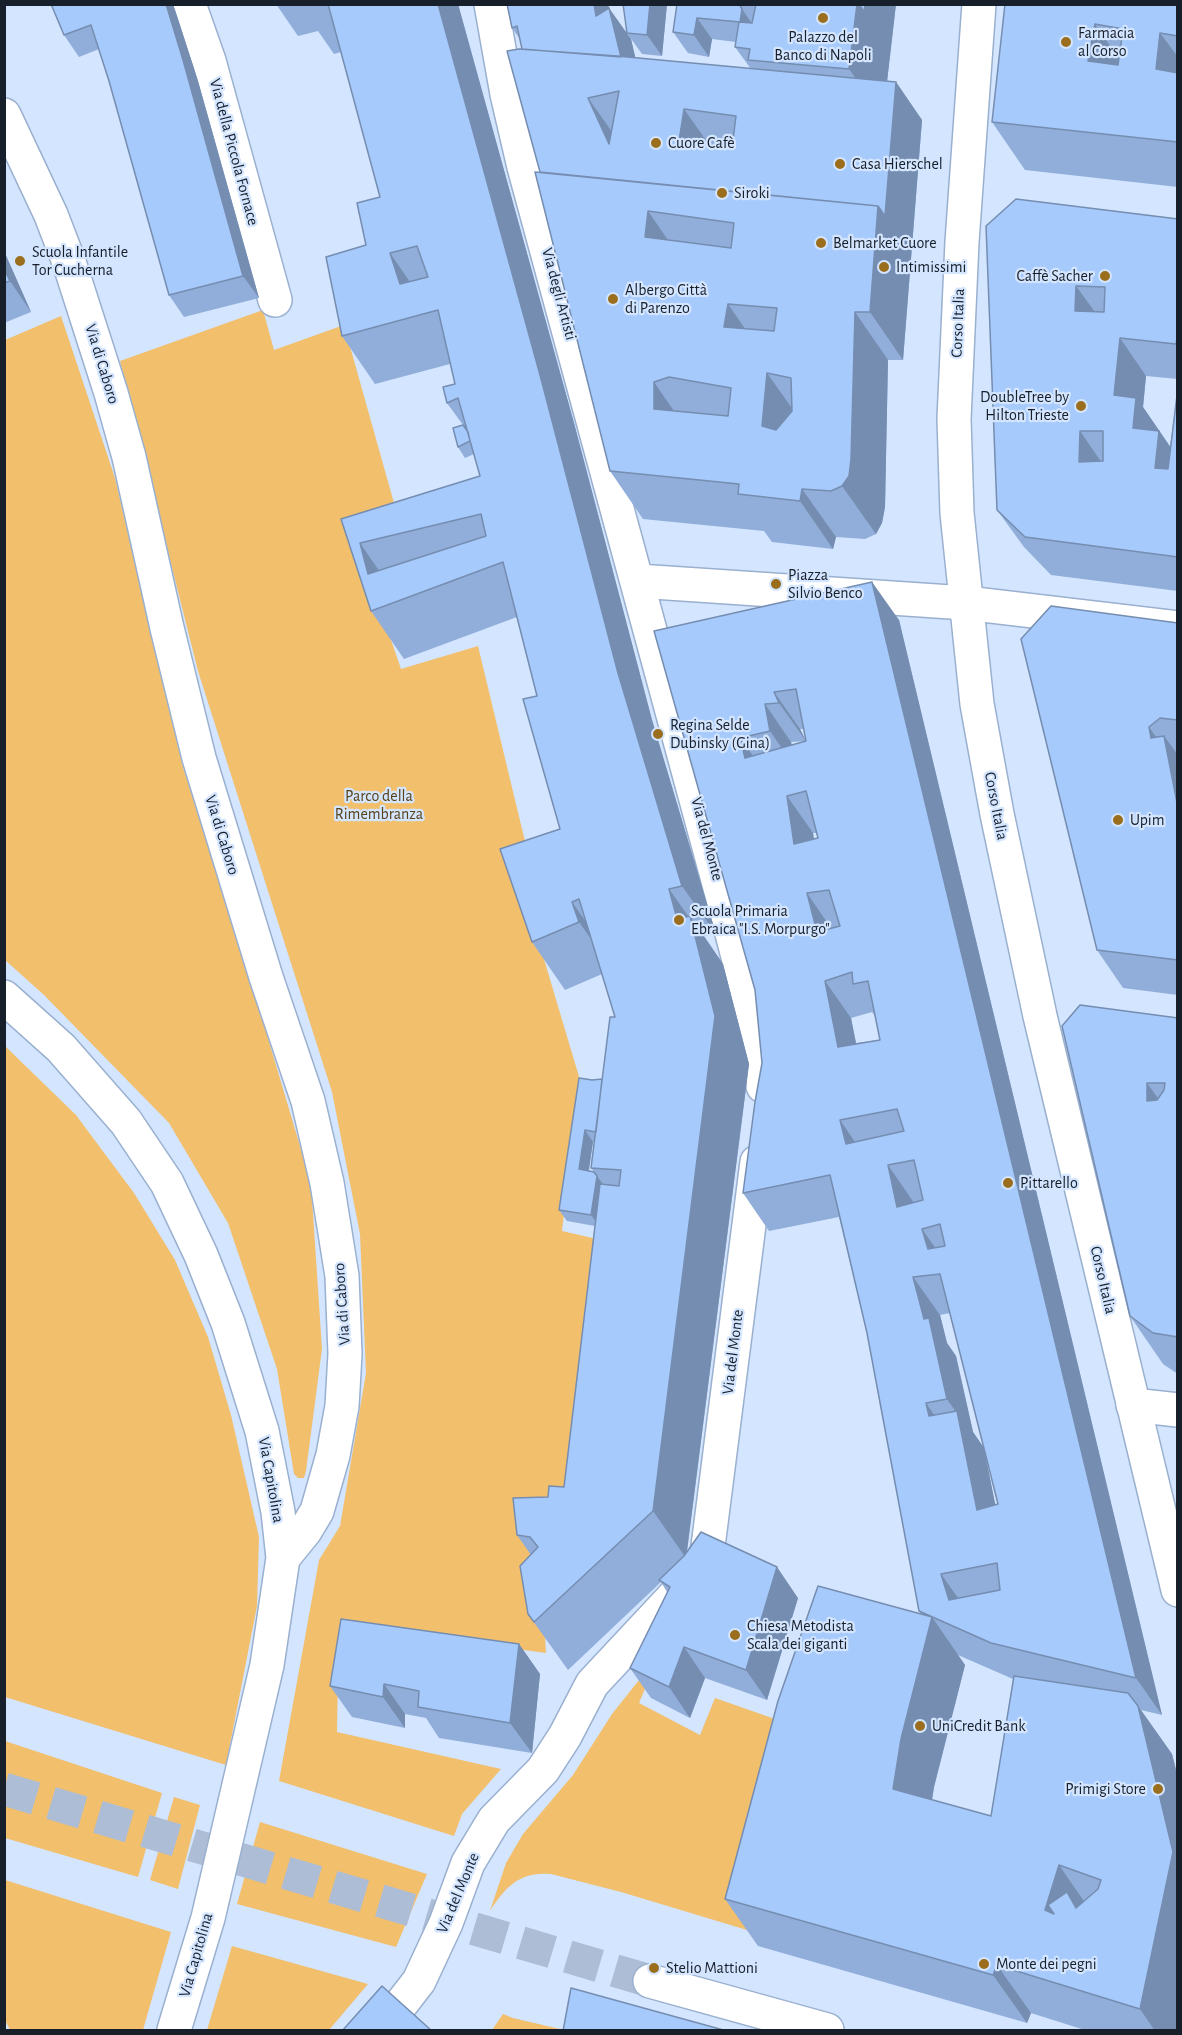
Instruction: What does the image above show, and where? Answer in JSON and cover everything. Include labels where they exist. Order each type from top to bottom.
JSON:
[{"type":"street","name":"Via della Piccola Fornace","points":[[189,4],[208,61],[275,300]]},
{"type":"street","name":"Via degli Artisti","points":[[491,4],[507,94],[524,167],[638,581]]},
{"type":"street","name":"Corso Italia","points":[[980,4],[962,242],[954,419],[957,513],[977,704],[997,813],[1040,1016],[1178,1590]]},
{"type":"street","name":"Via di Caboro","points":[[4,115],[51,215],[111,393],[129,457],[199,758],[266,977],[308,1101],[327,1183],[342,1276],[345,1354],[342,1406],[333,1455],[317,1511],[305,1531],[283,1558]]},
{"type":"street","points":[[638,581],[966,603],[1178,628]]},
{"type":"street","name":"Via del Monte","points":[[381,2031],[419,1981],[446,1923],[468,1863],[494,1820],[543,1770],[565,1736],[592,1684],[706,1562],[760,1127],[765,1061],[638,581]]},
{"type":"street","name":"Via Capitolina","points":[[4,997],[61,1048],[126,1122],[167,1183],[201,1255],[224,1313],[262,1431],[278,1512],[283,1558],[267,1665],[208,1918],[174,2031]]},
{"type":"street","points":[[1133,1405],[1178,1410]]},
{"type":"street","points":[[650,1981],[827,2031]]},
{"type":"green space","name":"Parco della Rimembranza","points":[[263,310],[274,350],[344,325],[403,535],[361,552],[401,669],[478,646],[535,883],[524,892],[580,1080],[562,1231],[610,1242],[570,1533],[539,1536],[546,1653],[339,1625],[337,1732],[501,1769],[462,1814],[454,1836],[279,1781],[319,1560],[340,1526],[366,1373],[360,1234],[332,1092],[198,671],[120,361]]},
{"type":"green space","points":[[61,316],[115,478],[183,767],[311,1183],[322,1349],[304,1478],[298,1478],[294,1474],[277,1369],[228,1223],[169,1123],[44,995],[5,960],[5,340]]},
{"type":"green space","points":[[5,1046],[76,1115],[134,1193],[175,1260],[208,1337],[231,1415],[259,1537],[257,1606],[226,1765],[5,1697]]},
{"type":"green space","points":[[809,1610],[840,1623],[747,1930],[621,1892],[551,1874],[530,1875],[514,1882],[490,1911],[506,1863],[523,1834],[573,1775],[612,1714],[659,1655],[639,1703],[700,1735],[715,1698],[775,1719]]},
{"type":"green space","points":[[5,1741],[162,1793],[138,1877],[5,1838]]},
{"type":"green space","points":[[174,1797],[200,1805],[178,1889],[150,1880]]},
{"type":"green space","points":[[260,1822],[427,1874],[396,1947],[237,1904]]},
{"type":"green space","points":[[5,1880],[171,1932],[143,2030],[10,2030],[4,2018]]},
{"type":"green space","points":[[232,1946],[368,1984],[329,2030],[207,2030]]},
{"type":"green space","points":[[503,2014],[513,2018],[564,2030],[492,2030]]},
{"type":"building","points":[[51,4],[166,4],[243,276],[169,295],[91,25],[64,35]]},
{"type":"building","points":[[328,4],[438,4],[540,375],[618,673],[682,886],[669,889],[677,919],[690,916],[715,1016],[653,1511],[534,1622],[528,1614],[520,1566],[538,1547],[530,1537],[517,1535],[513,1498],[548,1497],[549,1486],[564,1487],[600,1184],[619,1186],[621,1170],[591,1168],[610,1017],[615,1017],[579,899],[572,902],[579,922],[532,942],[500,849],[560,829],[523,699],[537,696],[503,562],[371,611],[341,519],[480,476],[458,398],[447,403],[443,387],[455,384],[438,310],[342,336],[326,257],[366,245],[357,203],[380,197]],"holes":[[[417,246],[428,277],[400,284],[390,253]],[[481,514],[486,536],[368,574],[360,543]]]},
{"type":"building","points":[[507,4],[594,4],[596,16],[609,8],[621,57],[522,49],[517,26],[512,28]]},
{"type":"building","points":[[623,4],[650,4],[647,35],[627,33]]},
{"type":"building","points":[[677,4],[739,4],[742,9],[740,22],[697,18],[694,35],[673,32]]},
{"type":"building","points":[[756,4],[857,4],[849,69],[748,60],[750,49],[735,47],[739,22],[752,23]]},
{"type":"building","points":[[859,4],[865,4],[864,12]]},
{"type":"building","points":[[1005,4],[1178,4],[1178,36],[1160,33],[1156,69],[1178,73],[1178,142],[992,122]],"holes":[[[1095,24],[1123,29],[1118,65],[1088,61]]]},
{"type":"building","points":[[519,49],[617,56],[896,82],[885,216],[878,206],[540,172],[507,51]],"holes":[[[619,91],[609,144],[588,98]],[[684,109],[736,116],[732,148],[679,141]]]},
{"type":"building","points":[[535,172],[878,206],[870,312],[855,312],[851,459],[849,476],[842,486],[831,491],[802,489],[800,501],[738,494],[739,484],[610,471]],"holes":[[[648,211],[734,223],[731,248],[645,237]],[[728,304],[777,308],[774,331],[724,327]],[[767,373],[791,378],[792,411],[776,430],[762,426]],[[669,377],[731,388],[728,416],[654,409],[654,382]]]},
{"type":"building","name":"DoubleTree by Hilton Trieste","points":[[1016,199],[1178,219],[1176,344],[1120,338],[1114,395],[1136,398],[1133,428],[1159,431],[1155,468],[1168,469],[1178,387],[1178,557],[1025,537],[997,510],[986,226]],"holes":[[[1076,286],[1105,287],[1104,312],[1075,311]],[[1080,431],[1103,431],[1103,461],[1079,462]]]},
{"type":"building","points":[[4,269],[10,281],[4,283]]},
{"type":"building","points":[[463,425],[470,441],[458,447],[453,428]]},
{"type":"building","points":[[872,582],[1136,1678],[991,1643],[919,1611],[867,1333],[830,1175],[743,1193],[762,1063],[755,990],[654,631]],"holes":[[[796,689],[806,741],[745,758],[740,738],[770,731],[765,704],[779,703],[774,692]],[[806,791],[818,838],[794,844],[787,796]],[[829,890],[840,926],[817,932],[807,893]],[[852,972],[853,984],[868,981],[880,1040],[838,1047],[825,981]],[[897,1109],[904,1131],[846,1144],[840,1120]],[[914,1160],[923,1200],[897,1207],[888,1165]],[[940,1224],[945,1246],[928,1249],[922,1229]],[[940,1274],[998,1504],[977,1510],[957,1411],[929,1416],[926,1403],[947,1399],[929,1318],[924,1319],[913,1277]],[[997,1563],[1000,1590],[949,1600],[941,1574]]]},
{"type":"building","points":[[1051,606],[1178,623],[1178,720],[1160,718],[1149,727],[1151,738],[1164,736],[1178,808],[1178,960],[1097,950],[1021,639]]},
{"type":"building","points":[[1080,1005],[1178,1018],[1178,1337],[1153,1333],[1130,1316],[1062,1026]],"holes":[[[1147,1083],[1165,1083],[1164,1090],[1157,1100],[1147,1101]]]},
{"type":"building","points":[[579,1078],[602,1079],[596,1132],[585,1130],[579,1169],[594,1172],[597,1176],[591,1215],[559,1210]]},
{"type":"building","points":[[701,1532],[777,1567],[746,1670],[684,1647],[669,1687],[630,1668],[670,1587],[659,1580],[684,1556]]},
{"type":"building","points":[[818,1586],[932,1617],[901,1739],[893,1789],[991,1816],[1014,1676],[1128,1693],[1138,1706],[1173,1852],[1140,2009],[997,1965],[993,1975],[725,1899],[778,1701]],"holes":[[[1059,1865],[1101,1880],[1098,1889],[1076,1908],[1067,1892],[1048,1905],[1054,1914],[1045,1910]]]},
{"type":"building","points":[[341,1619],[519,1644],[510,1723],[418,1707],[419,1691],[384,1684],[383,1697],[330,1686]]},
{"type":"building","points":[[382,1986],[432,2031],[342,2031]]},
{"type":"building","points":[[571,1988],[727,2031],[563,2031]]},
{"type":"tunnel","points":[[4,1789],[650,1981]]},
{"type":"place","name":"Palazzo del Banco di Napoli","points":[[823,18]]},
{"type":"place","name":"Farmacia al Corso","points":[[1066,42]]},
{"type":"place","name":"Cuore Cafè","points":[[656,143]]},
{"type":"place","name":"Casa Hierschel","points":[[840,164]]},
{"type":"place","name":"Siroki","points":[[722,193]]},
{"type":"place","name":"Belmarket Cuore","points":[[821,243]]},
{"type":"place","name":"Scuola Infantile Tor Cucherna","points":[[20,261]]},
{"type":"place","name":"Intimissimi","points":[[884,267]]},
{"type":"place","name":"Caffè Sacher","points":[[1105,276]]},
{"type":"place","name":"Albergo Città di Parenzo","points":[[613,299]]},
{"type":"place","name":"DoubleTree by Hilton Trieste","points":[[1081,406]]},
{"type":"place","name":"Piazza Silvio Benco","points":[[776,584]]},
{"type":"place","name":"Regina Selde Dubinsky (Gina)","points":[[658,734]]},
{"type":"place","name":"Upim","points":[[1118,820]]},
{"type":"place","name":"Scuola Primaria Ebraica \"I.S. Morpurgo\"","points":[[679,920]]},
{"type":"place","name":"Pittarello","points":[[1008,1183]]},
{"type":"place","name":"Chiesa Metodista Scala dei giganti","points":[[735,1635]]},
{"type":"place","name":"UniCredit Bank","points":[[920,1726]]},
{"type":"place","name":"Primigi Store","points":[[1158,1789]]},
{"type":"place","name":"Monte dei pegni","points":[[984,1964]]},
{"type":"place","name":"Stelio Mattioni","points":[[654,1968]]}]
